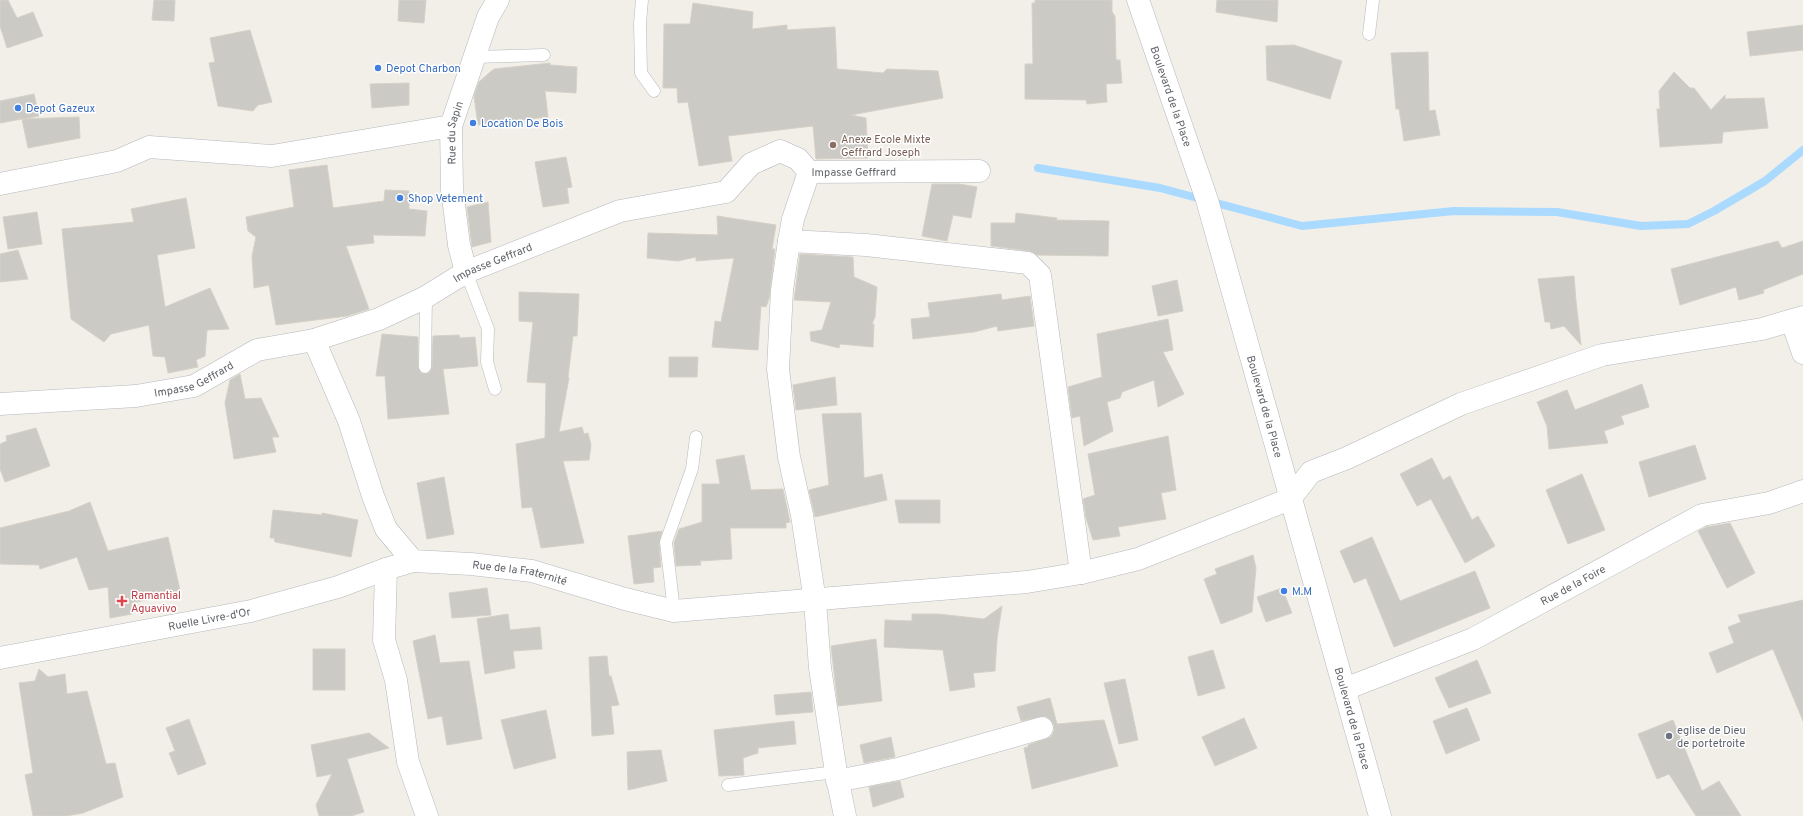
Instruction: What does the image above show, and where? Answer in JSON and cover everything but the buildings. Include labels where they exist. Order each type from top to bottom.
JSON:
[{"type":"street","name":"Rue du Sapin","points":[[466,272],[459,245],[452,189],[451,126],[488,17],[498,0]]},
{"type":"street","name":"Boulevard de la Place","points":[[1138,0],[1207,200],[1380,816]]},
{"type":"street","points":[[0,184],[117,162],[149,148],[272,156],[451,126]]},
{"type":"street","name":"Impasse Geffrard","points":[[0,404],[136,396],[194,386],[257,350],[314,340],[379,319],[426,296],[466,272],[620,211],[726,192],[751,164],[780,152],[798,159],[809,172],[979,171]]},
{"type":"street","points":[[809,172],[793,219],[789,241],[782,290],[778,369],[789,457],[802,515],[815,601],[820,668],[836,777],[845,816]]},
{"type":"street","points":[[789,241],[866,245],[1028,263],[1040,275],[1081,573]]},
{"type":"street","points":[[1290,499],[1310,472],[1347,458],[1461,404],[1602,355],[1762,329],[1797,319],[1803,353]]},
{"type":"street","points":[[314,340],[349,421],[373,496],[386,529],[413,562]]},
{"type":"street","name":"Rue de la Foire","points":[[1345,689],[1473,639],[1702,515],[1769,503],[1803,491]]},
{"type":"street","name":"Rue de la Fraternité","points":[[413,562],[471,564],[532,572],[625,599],[674,611],[739,605],[815,601],[866,594],[1027,582],[1081,573],[1138,559],[1290,499]]},
{"type":"street","name":"Ruelle Livre-d'Or","points":[[0,658],[251,611],[338,587],[386,569],[413,562]]},
{"type":"street","points":[[386,569],[384,640],[396,680],[408,762],[427,816]]},
{"type":"street","points":[[836,777],[898,769],[1042,728]]},
{"type":"lane","points":[[642,0],[640,23],[641,73],[654,91]]},
{"type":"lane","points":[[1369,34],[1373,0]]},
{"type":"lane","points":[[474,57],[544,55]]},
{"type":"lane","points":[[466,272],[488,329],[487,362],[495,389]]},
{"type":"lane","points":[[425,367],[426,296]]},
{"type":"lane","points":[[674,611],[666,542],[692,469],[696,437]]},
{"type":"lane","points":[[728,785],[836,777]]},
{"type":"waterway","points":[[1038,168],[1160,188],[1302,226],[1454,211],[1557,212],[1641,226],[1688,224],[1714,211],[1765,181],[1803,150]]},
{"type":"place","name":"Depot Charbon","points":[[378,68]]},
{"type":"place","name":"Depot Gazeux","points":[[18,108]]},
{"type":"place","name":"Location De Bois","points":[[473,123]]},
{"type":"place","name":"Anexe Ecole Mixte Geffrard Joseph","points":[[833,145]]},
{"type":"place","name":"Shop Vetement","points":[[400,198]]},
{"type":"place","name":"M.M","points":[[1284,591]]},
{"type":"place","name":"Ramantial Aguavivo","points":[[122,601]]},
{"type":"place","name":"eglise de Dieu de portetroite","points":[[1669,736]]}]
